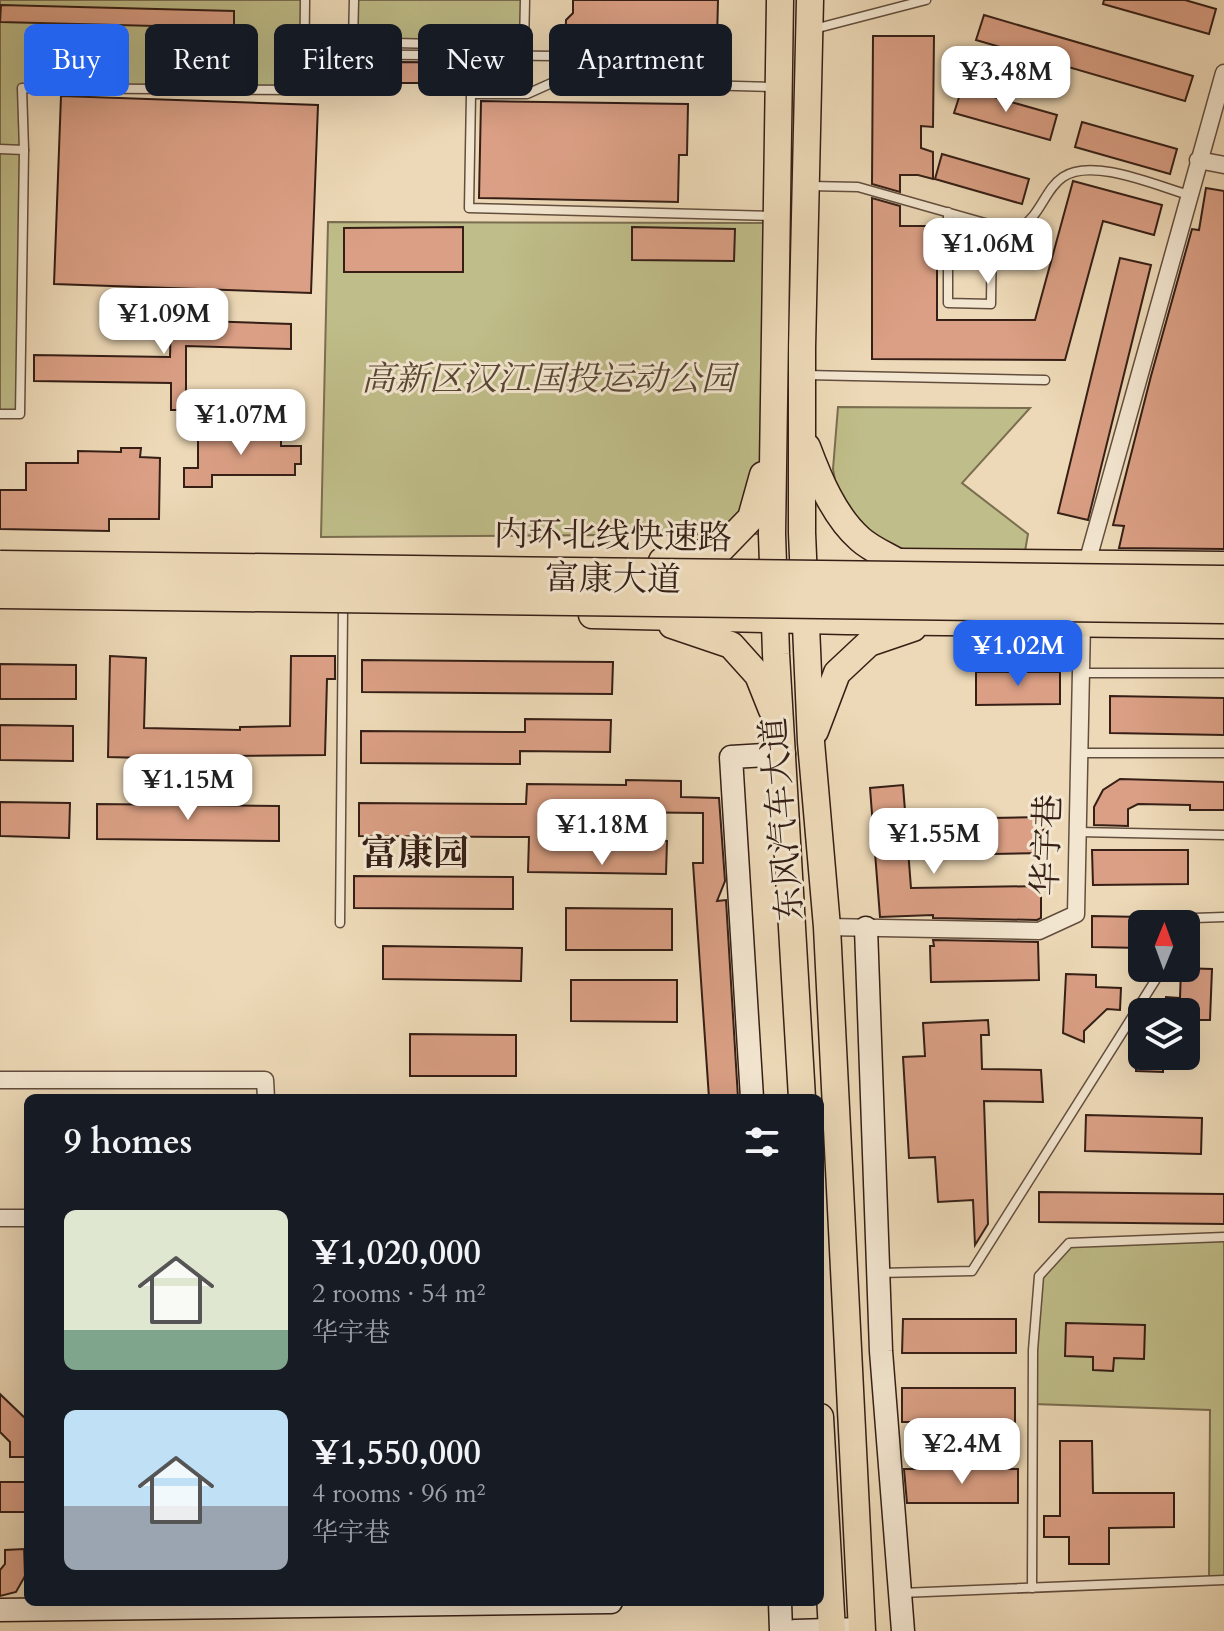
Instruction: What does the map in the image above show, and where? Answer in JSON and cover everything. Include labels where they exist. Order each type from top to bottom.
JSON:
[{"type":"highway","name":"内环北线快速路","points":[[0,566],[1224,581]]},
{"type":"highway","name":"内环北线快速路","points":[[0,593],[1224,608]]},
{"type":"main road","name":"东风汽车大道","points":[[780,0],[772,441],[773,562],[802,1094]]},
{"type":"main road","name":"东风汽车大道","points":[[810,0],[801,431],[803,562],[811,742],[827,927],[862,1630]]},
{"type":"main road","points":[[801,431],[819,478],[835,508],[861,540],[898,562]]},
{"type":"main road","points":[[662,561],[721,549],[751,518],[772,441]]},
{"type":"main road","name":"富康大道","points":[[0,554],[1224,565]]},
{"type":"main road","name":"富康大道","points":[[0,605],[1224,625]]},
{"type":"main road","points":[[645,616],[731,645],[758,675],[783,744]]},
{"type":"main road","points":[[811,742],[837,673],[869,643],[933,622]]},
{"type":"main road","points":[[824,1538],[826,1598],[832,1631]]},
{"type":"street","points":[[1087,563],[1224,73]]},
{"type":"street","points":[[1198,160],[1224,165]]},
{"type":"street","name":"华宇巷","points":[[827,927],[1039,931],[1076,914],[1082,622]]},
{"type":"street","points":[[752,1094],[731,757],[783,744]]},
{"type":"street","points":[[866,928],[881,1351],[903,1631]]},
{"type":"street","points":[[0,1080],[265,1080],[266,1094]]},
{"type":"street","points":[[0,1218],[24,1218]]},
{"type":"street","points":[[826,1598],[860,1597]]},
{"type":"street","points":[[0,1610],[61,1606]]},
{"type":"street","points":[[780,1606],[781,1631]]},
{"type":"street","points":[[795,1631],[862,1630]]},
{"type":"lane","points":[[305,0],[305,24]]},
{"type":"lane","points":[[354,0],[353,42],[524,46],[525,0]]},
{"type":"lane","points":[[809,30],[926,0]]},
{"type":"lane","points":[[402,55],[549,56]]},
{"type":"lane","points":[[549,84],[527,94],[471,94],[469,208],[776,216]]},
{"type":"lane","points":[[732,86],[778,87]]},
{"type":"lane","points":[[0,414],[20,414],[22,88],[274,90]]},
{"type":"lane","points":[[0,149],[24,150]]},
{"type":"lane","points":[[806,185],[858,187],[992,225],[1020,228],[1033,220],[1062,177],[1084,170],[1110,172],[1189,195]]},
{"type":"lane","points":[[948,212],[948,303],[991,304],[992,225]]},
{"type":"lane","points":[[802,375],[1045,380]]},
{"type":"lane","points":[[340,923],[343,609]]},
{"type":"lane","points":[[1082,673],[1224,673]]},
{"type":"lane","points":[[1080,753],[1224,753]]},
{"type":"lane","points":[[1079,832],[1224,835]]},
{"type":"lane","points":[[1200,918],[1224,917]]},
{"type":"lane","points":[[877,1273],[972,1271],[1154,982]]},
{"type":"lane","points":[[1032,1588],[1033,1350],[1039,1276],[1069,1243],[1224,1237]]},
{"type":"lane","points":[[900,1593],[1224,1580]]},
{"type":"green space","points":[[0,0],[305,0],[305,24],[274,24],[274,90],[258,90],[258,24],[145,24],[145,89],[129,89],[129,24],[24,24],[20,414],[0,414]]},
{"type":"green space","points":[[354,0],[525,0],[524,24],[418,24],[418,44],[402,43],[402,24],[353,24]]},
{"type":"green space","name":"高新区汉江国投运动公园","points":[[328,222],[776,223],[772,534],[321,537]]},
{"type":"green space","points":[[838,407],[1030,408],[962,483],[1028,534],[1023,563],[912,562],[866,534],[839,502],[833,469]]},
{"type":"green space","points":[[1224,1237],[1224,1580],[1209,1581],[1210,1410],[1033,1404],[1039,1276],[1069,1243]]},
{"type":"building","points":[[573,0],[718,0],[717,24],[566,24],[573,13]]},
{"type":"building","points":[[1104,0],[1185,0],[1216,9],[1209,34],[1103,4]]},
{"type":"building","points":[[1,5],[234,11],[234,24],[145,26],[0,22]]},
{"type":"building","points":[[984,15],[1193,76],[1185,101],[976,40]]},
{"type":"building","points":[[873,36],[934,36],[933,127],[921,126],[921,148],[933,152],[933,179],[900,175],[900,192],[872,184]]},
{"type":"building","points":[[402,62],[418,62],[418,83],[402,83]]},
{"type":"building","points":[[962,88],[1057,115],[1050,140],[954,113]]},
{"type":"building","points":[[61,96],[318,105],[311,293],[54,284]]},
{"type":"building","points":[[481,101],[688,104],[687,155],[679,155],[678,202],[479,198]]},
{"type":"building","points":[[1082,122],[1177,149],[1170,174],[1075,147]]},
{"type":"building","points":[[942,154],[1029,179],[1022,204],[935,179]]},
{"type":"building","points":[[1073,181],[1162,205],[1154,235],[1103,221],[1065,360],[872,359],[872,198],[900,206],[900,226],[937,226],[937,320],[1035,320]]},
{"type":"building","points":[[1206,188],[1224,191],[1224,549],[1119,548],[1124,526],[1113,525],[1192,229],[1199,230]]},
{"type":"building","points":[[463,227],[463,272],[344,272],[344,228]]},
{"type":"building","points":[[632,227],[735,229],[734,261],[632,260]]},
{"type":"building","points":[[1120,258],[1151,265],[1088,520],[1058,513]]},
{"type":"building","points":[[171,320],[291,324],[291,349],[186,346],[186,410],[171,410],[171,383],[34,381],[34,355],[170,357]]},
{"type":"building","points":[[198,433],[281,434],[281,446],[301,446],[301,464],[295,464],[295,475],[212,475],[212,487],[184,487],[184,468],[198,468]]},
{"type":"building","points":[[121,448],[141,448],[140,457],[160,458],[159,519],[109,519],[109,531],[0,529],[0,490],[26,490],[26,463],[78,463],[78,451],[121,452]]},
{"type":"building","points":[[110,656],[146,658],[144,728],[240,730],[240,727],[290,726],[291,656],[335,656],[335,679],[327,679],[325,755],[218,756],[218,760],[108,757]]},
{"type":"building","points":[[362,660],[613,662],[612,694],[362,692]]},
{"type":"building","points":[[0,664],[76,665],[76,699],[0,699]]},
{"type":"building","points":[[976,672],[1060,672],[1060,704],[976,705]]},
{"type":"building","points":[[1110,696],[1224,698],[1224,735],[1110,733]]},
{"type":"building","points":[[525,719],[611,720],[610,752],[520,751],[520,764],[361,763],[361,731],[525,732]]},
{"type":"building","points":[[0,725],[73,726],[73,761],[0,760]]},
{"type":"building","points":[[1120,779],[1224,782],[1224,810],[1190,810],[1190,805],[1138,804],[1128,809],[1128,826],[1094,825],[1094,807],[1103,790]]},
{"type":"building","points":[[626,780],[681,781],[681,797],[719,798],[725,881],[717,901],[726,900],[738,1094],[709,1094],[693,863],[703,863],[703,813],[611,812],[611,840],[667,841],[666,874],[528,872],[529,837],[359,836],[359,803],[526,804],[527,784],[626,785]]},
{"type":"building","points":[[903,785],[911,888],[1041,886],[1041,918],[880,917],[870,788]]},
{"type":"building","points":[[0,802],[70,803],[69,838],[0,836]]},
{"type":"building","points":[[97,804],[279,806],[279,841],[97,839]]},
{"type":"building","points":[[1043,817],[1044,853],[936,855],[935,819]]},
{"type":"building","points":[[1092,850],[1188,850],[1188,884],[1093,885]]},
{"type":"building","points":[[354,876],[513,877],[513,909],[354,908]]},
{"type":"building","points":[[566,908],[672,909],[672,950],[566,950]]},
{"type":"building","points":[[1092,916],[1128,917],[1128,948],[1092,947]]},
{"type":"building","points":[[933,940],[1038,942],[1039,980],[931,982],[930,946],[934,946]]},
{"type":"building","points":[[383,946],[522,948],[521,981],[383,979]]},
{"type":"building","points":[[1200,969],[1212,969],[1210,1020],[1200,1020],[1200,998],[1180,998],[1181,982],[1200,982]]},
{"type":"building","points":[[1066,974],[1096,975],[1096,987],[1121,988],[1120,1010],[1107,1009],[1084,1031],[1084,1042],[1063,1033]]},
{"type":"building","points":[[571,980],[677,980],[677,1022],[571,1021]]},
{"type":"building","points":[[988,1020],[989,1035],[981,1035],[982,1069],[1041,1070],[1043,1102],[984,1101],[988,1224],[975,1245],[973,1200],[938,1202],[935,1157],[909,1158],[903,1057],[925,1056],[923,1023]]},
{"type":"building","points":[[410,1034],[516,1035],[516,1076],[410,1076]]},
{"type":"building","points":[[1163,1070],[1163,1072],[1136,1071]]},
{"type":"building","points":[[1086,1115],[1202,1118],[1201,1154],[1085,1151]]},
{"type":"building","points":[[1039,1192],[1224,1194],[1224,1224],[1039,1222]]},
{"type":"building","points":[[903,1319],[1016,1319],[1016,1353],[902,1353]]},
{"type":"building","points":[[1066,1323],[1145,1325],[1144,1359],[1114,1358],[1113,1371],[1093,1370],[1093,1357],[1065,1356]]},
{"type":"building","points":[[902,1388],[1015,1388],[1015,1422],[902,1422]]},
{"type":"building","points":[[0,1394],[24,1417],[24,1457],[10,1457],[10,1442],[0,1432]]},
{"type":"building","points":[[1060,1441],[1092,1441],[1093,1493],[1174,1493],[1174,1527],[1109,1528],[1109,1564],[1069,1564],[1069,1537],[1044,1537],[1044,1516],[1060,1516]]},
{"type":"building","points":[[904,1469],[1018,1469],[1018,1503],[907,1503]]},
{"type":"building","points":[[0,1482],[24,1482],[24,1512],[0,1512]]},
{"type":"building","points":[[24,1549],[24,1578],[16,1592],[0,1596],[0,1570],[5,1564],[5,1550]]},
{"type":"district","name":"富康园","points":[[415,853]]}]
